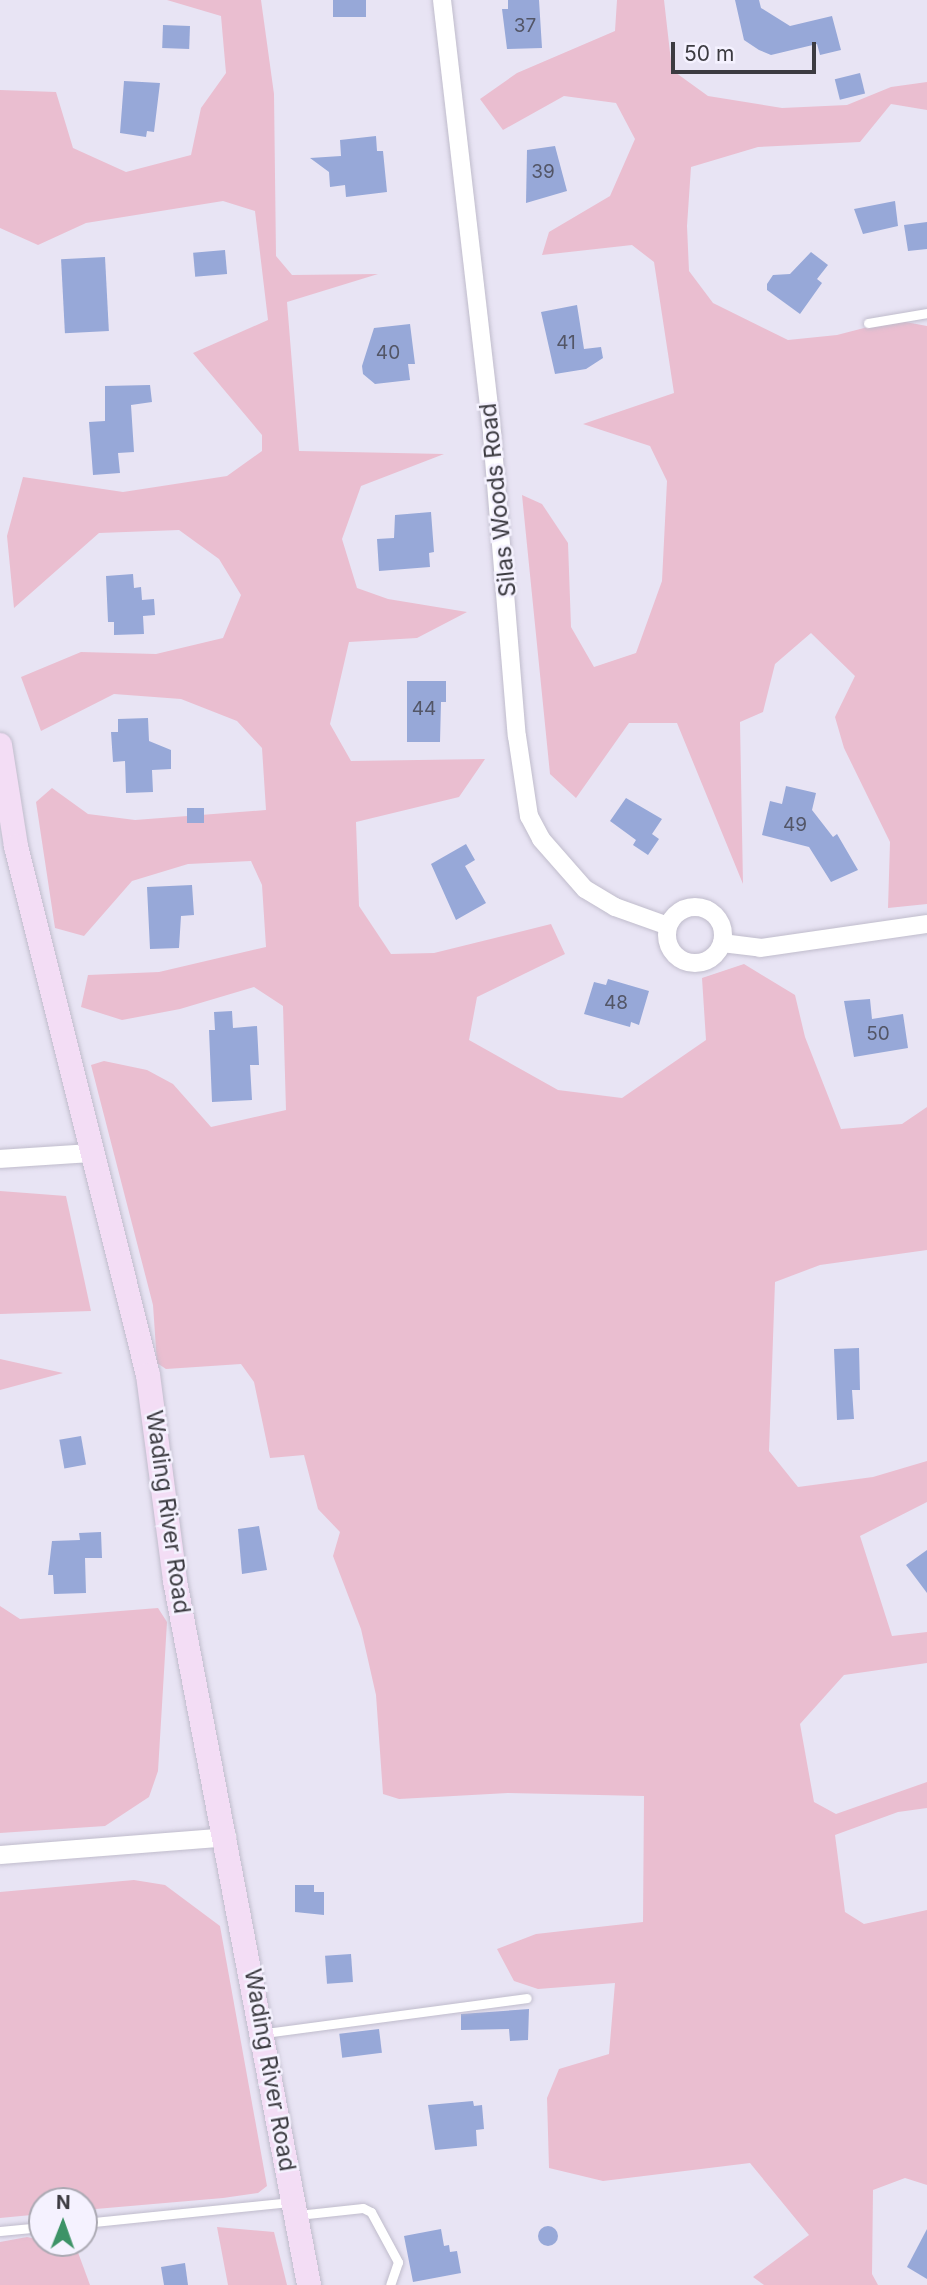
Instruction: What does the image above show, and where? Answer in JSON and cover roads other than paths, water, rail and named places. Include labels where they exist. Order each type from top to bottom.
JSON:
[{"type":"main road","name":"Wading River Road","points":[[0,745],[8,847],[148,1375],[175,1581],[227,1837],[309,2285]]},
{"type":"street","name":"Silas Woods Road","points":[[442,0],[492,435],[519,759],[529,816],[557,860],[585,889],[624,911],[668,926]]},
{"type":"street","points":[[706,909],[720,921],[722,943],[707,961],[688,963],[668,944],[668,926],[679,912],[706,909]]},
{"type":"street","points":[[722,943],[783,946],[927,924]]},
{"type":"street","points":[[0,1159],[90,1153]]},
{"type":"street","points":[[0,1855],[227,1837]]},
{"type":"lane","points":[[868,323],[927,313]]},
{"type":"lane","points":[[263,2034],[527,1998]]},
{"type":"lane","points":[[98,2222],[295,2208],[367,2209],[395,2253],[398,2271],[390,2285]]},
{"type":"lane","points":[[0,2231],[28,2228]]}]
